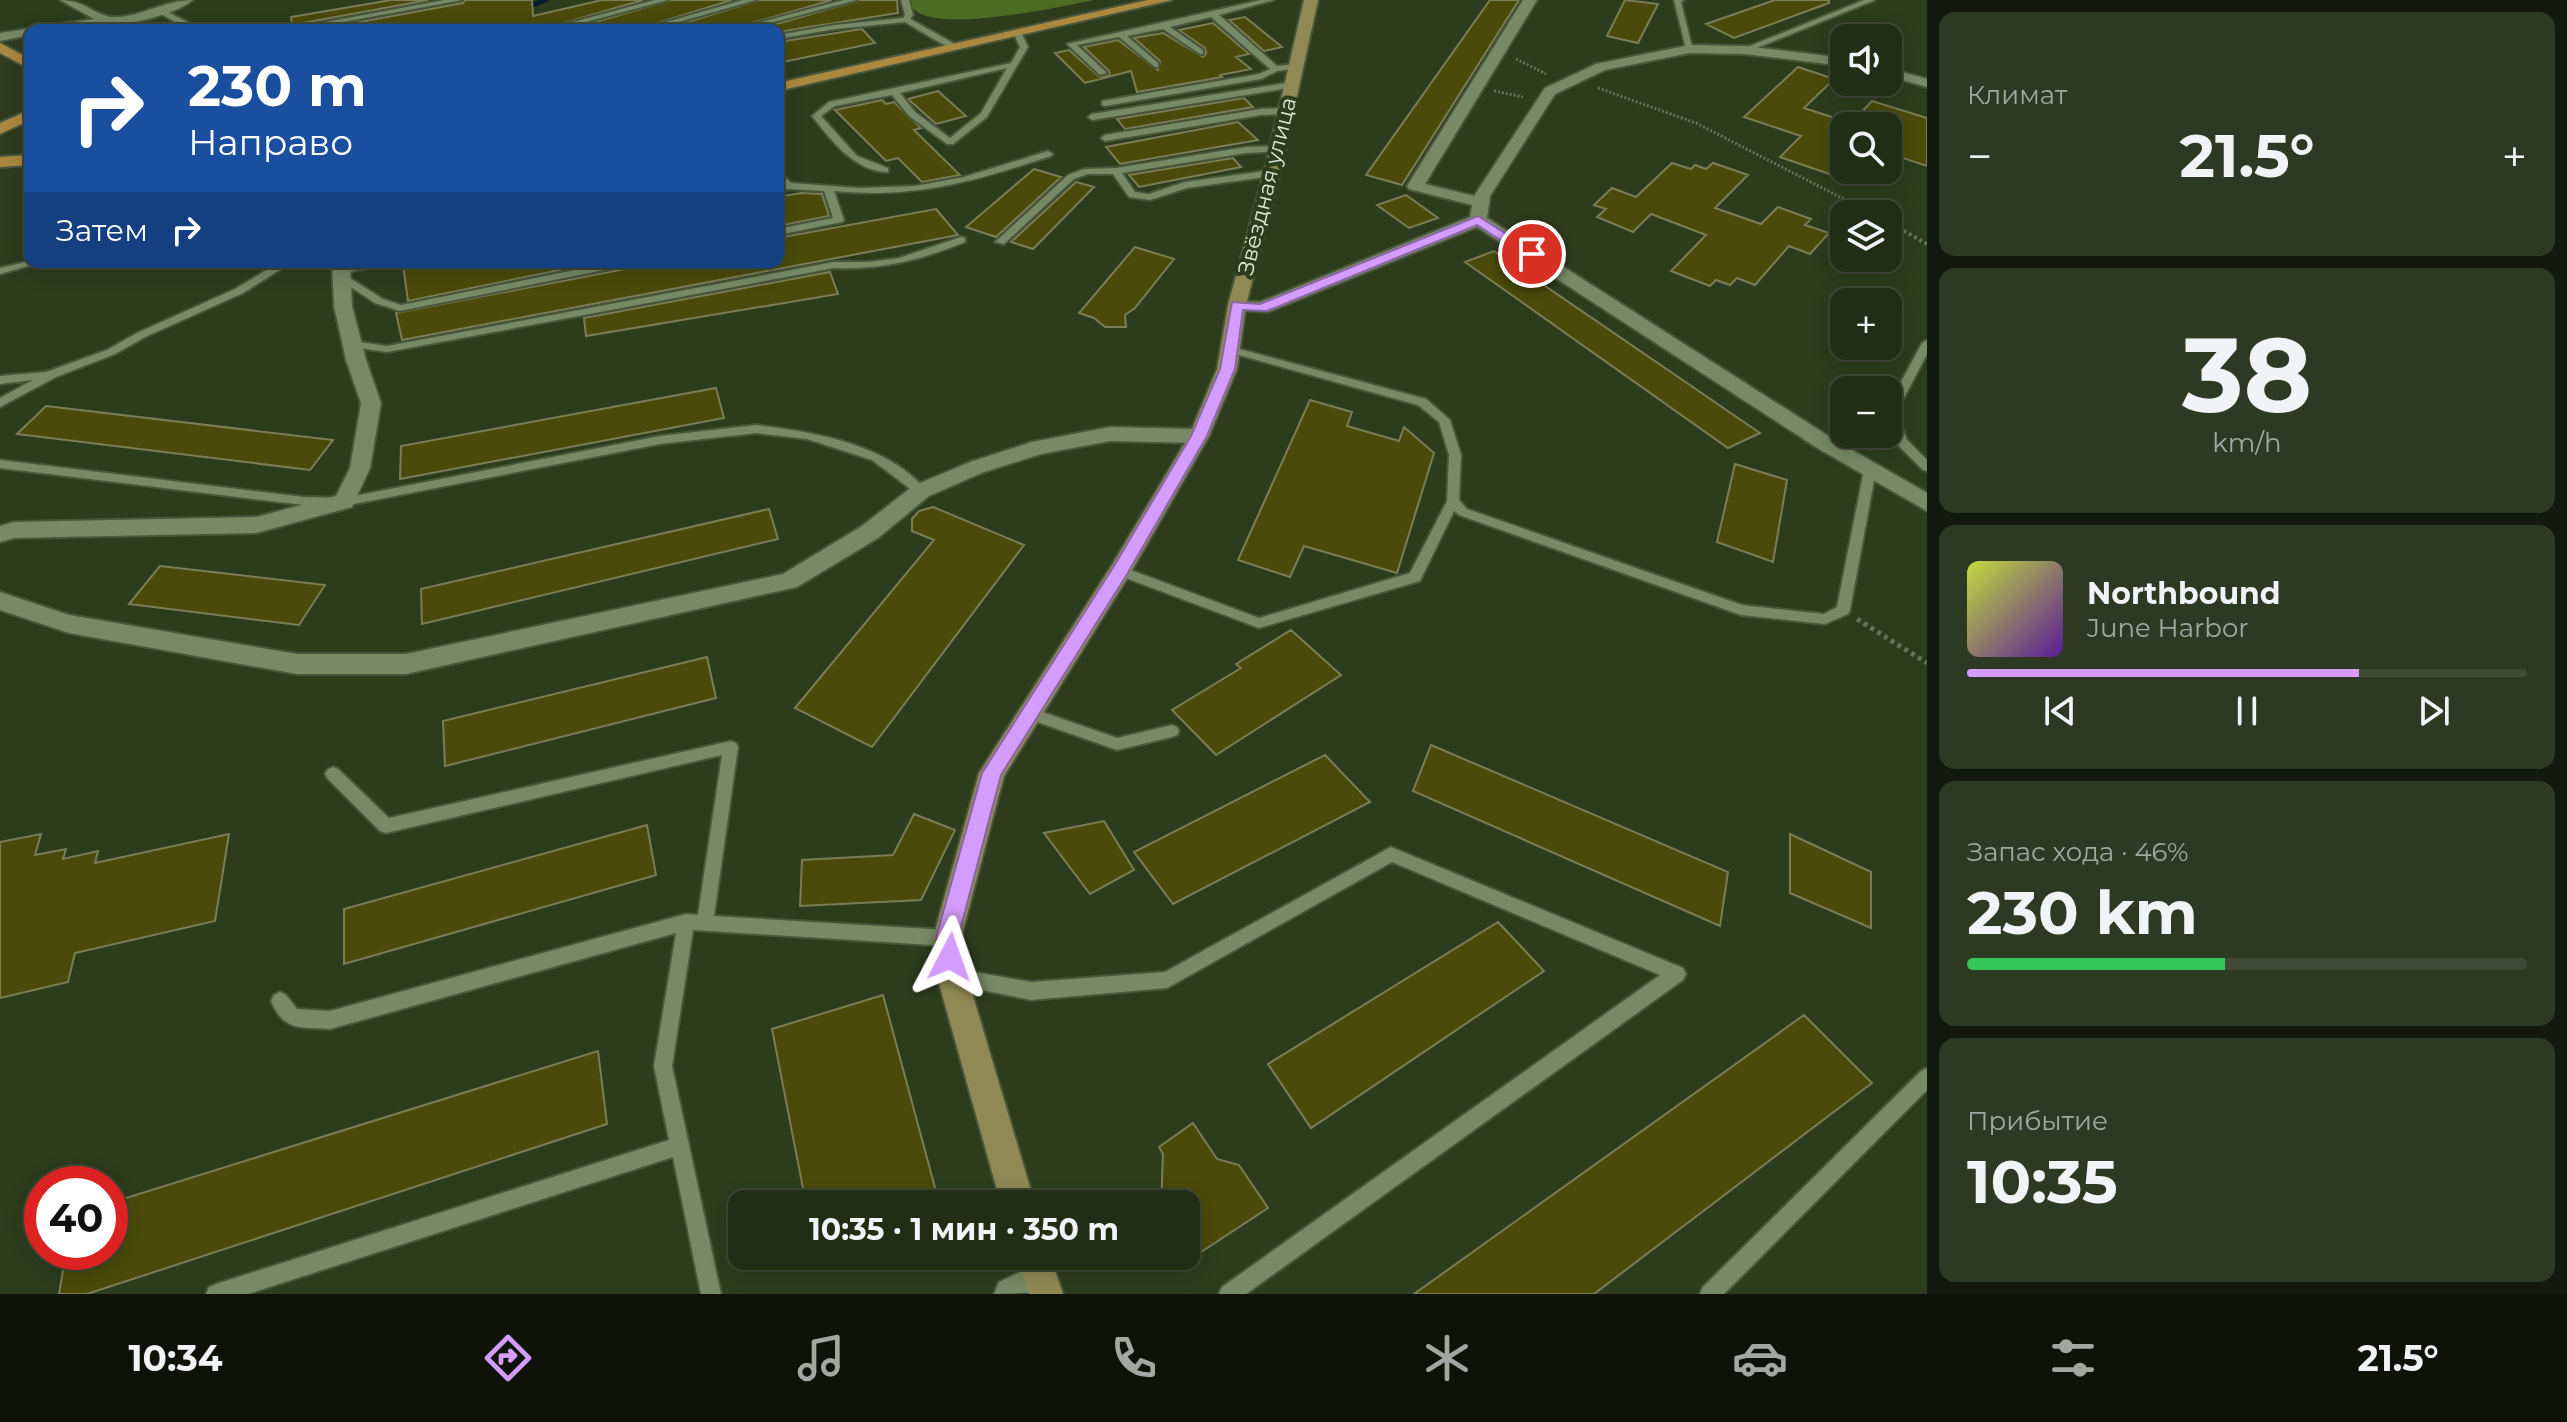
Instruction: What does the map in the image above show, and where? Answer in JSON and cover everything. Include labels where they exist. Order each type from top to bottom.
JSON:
[{"type":"main road","points":[[784,86],[1165,0]]},
{"type":"main road","points":[[0,47],[24,61]]},
{"type":"main road","points":[[0,129],[24,117]]},
{"type":"main road","points":[[0,162],[24,160]]},
{"type":"street","points":[[67,0],[107,21]]},
{"type":"street","points":[[82,24],[132,19],[162,11],[186,0]]},
{"type":"street","points":[[1530,0],[1415,186],[1480,212],[1870,470],[1927,503]]},
{"type":"street","name":"Звёздная улица","points":[[1014,1190],[952,976],[947,938],[992,773],[1120,571],[1199,436],[1227,369],[1237,305],[1272,173],[1286,111],[1288,73],[1307,1]]},
{"type":"street","points":[[0,37],[24,32]]},
{"type":"street","points":[[1480,212],[1482,196],[1550,91],[1601,67],[1628,59],[1690,49],[1744,50],[1830,60]]},
{"type":"street","points":[[1902,76],[1927,83]]},
{"type":"street","points":[[1237,305],[1262,308],[1480,212]]},
{"type":"street","points":[[0,534],[14,530],[256,525],[344,502],[360,468],[371,403],[343,306],[343,270]]},
{"type":"street","points":[[0,601],[69,624],[297,664],[406,664],[789,581],[870,532],[921,491],[977,467],[1039,447],[1110,434],[1199,436]]},
{"type":"lane","points":[[320,24],[458,0]]},
{"type":"lane","points":[[570,24],[664,0]]},
{"type":"lane","points":[[664,24],[752,0]]},
{"type":"lane","points":[[759,24],[853,0]]},
{"type":"lane","points":[[905,0],[909,15],[906,20]]},
{"type":"lane","points":[[1103,73],[1071,44],[1214,15],[1270,0]]},
{"type":"lane","points":[[1677,0],[1690,49]]},
{"type":"lane","points":[[1744,50],[1871,0]]},
{"type":"lane","points":[[162,11],[185,24]]},
{"type":"lane","points":[[1214,15],[1288,73]]},
{"type":"lane","points":[[784,36],[906,20],[952,46]]},
{"type":"lane","points":[[1164,26],[1200,52]]},
{"type":"lane","points":[[894,92],[912,114],[950,142],[984,115],[1024,47],[1017,32]]},
{"type":"lane","points":[[1120,34],[1155,65]]},
{"type":"lane","points":[[885,170],[854,158],[816,116],[832,104],[1015,64]]},
{"type":"lane","points":[[1105,103],[1288,73]]},
{"type":"lane","points":[[1092,117],[1288,73]]},
{"type":"lane","points":[[1105,138],[1261,112],[1286,111]]},
{"type":"lane","points":[[1000,242],[1071,177],[1087,171],[1116,171],[1246,150],[1277,149]]},
{"type":"lane","points":[[784,187],[862,192],[952,185],[1048,154]]},
{"type":"lane","points":[[1116,171],[1132,195],[1150,197],[1185,185],[1272,173]]},
{"type":"lane","points":[[784,231],[839,220],[828,188]]},
{"type":"lane","points":[[352,344],[387,349],[834,265],[872,268],[920,258],[961,240]]},
{"type":"lane","points":[[0,271],[24,265]]},
{"type":"lane","points":[[0,403],[52,374],[111,352],[141,335],[239,291],[277,268]]},
{"type":"lane","points":[[343,270],[379,301],[400,308],[599,268]]},
{"type":"lane","points":[[1927,343],[1890,413],[1902,442],[1927,467]]},
{"type":"lane","points":[[1120,571],[1259,623],[1415,577],[1453,501],[1455,455],[1444,420],[1422,402],[1232,350]]},
{"type":"lane","points":[[0,380],[52,374]]},
{"type":"lane","points":[[0,464],[304,501],[344,502],[660,440],[756,429],[808,435],[876,457],[921,491]]},
{"type":"lane","points":[[1453,501],[1463,512],[1741,610],[1825,619],[1843,610],[1870,470]]},
{"type":"lane","points":[[1028,713],[1117,744],[1172,731]]},
{"type":"lane","points":[[333,774],[386,826],[731,747],[663,1066],[711,1294]]},
{"type":"lane","points":[[952,976],[1031,991],[1167,980],[1391,854],[1677,974],[1229,1294]]},
{"type":"lane","points":[[280,1001],[292,1018],[330,1020],[696,922],[947,938]]},
{"type":"lane","points":[[1710,1294],[1927,1077]]},
{"type":"lane","points":[[216,1294],[679,1146]]},
{"type":"path","points":[[1505,57],[1524,61],[1554,78],[1574,80],[1696,123],[1846,200]]},
{"type":"path","points":[[1477,87],[1544,102]]},
{"type":"path","points":[[1902,230],[1927,244]]},
{"type":"path","points":[[1843,610],[1927,663]]},
{"type":"green space","points":[[905,0],[1093,0],[1004,16],[954,19],[919,13]]},
{"type":"building","points":[[391,0],[428,0],[297,24],[292,24],[291,17]]},
{"type":"building","points":[[465,0],[532,0],[533,16],[602,0],[643,0],[561,24],[349,24],[463,3]]},
{"type":"building","points":[[671,0],[732,0],[654,24],[589,24]]},
{"type":"building","points":[[759,0],[832,0],[749,24],[681,24]]},
{"type":"building","points":[[860,0],[897,0],[898,13],[784,31],[784,24],[777,24]]},
{"type":"building","points":[[1490,0],[1519,0],[1402,185],[1366,175]]},
{"type":"building","points":[[1625,0],[1658,4],[1638,43],[1607,36]]},
{"type":"building","points":[[1775,0],[1829,0],[1829,3],[1734,38],[1706,24]]},
{"type":"building","points":[[1245,17],[1282,47],[1264,51],[1229,20]]},
{"type":"building","points":[[1213,23],[1249,54],[1236,57],[1251,69],[1137,92],[1131,71],[1085,83],[1055,53],[1069,50],[1101,78],[1110,75],[1109,71],[1084,47],[1118,40],[1158,70],[1160,61],[1134,38],[1163,33],[1203,57],[1205,48],[1179,30]]},
{"type":"building","points":[[862,29],[875,43],[784,62],[784,41]]},
{"type":"building","points":[[1798,67],[1830,78],[1830,83],[1804,108],[1830,116],[1830,174],[1780,157],[1801,136],[1744,117]]},
{"type":"building","points":[[938,91],[966,116],[936,124],[908,99]]},
{"type":"building","points":[[1244,98],[1253,107],[1125,129],[1117,119]]},
{"type":"building","points":[[882,100],[886,104],[894,102],[921,128],[914,130],[960,175],[922,182],[898,158],[886,161],[835,110]]},
{"type":"building","points":[[1872,101],[1927,118],[1927,166],[1902,158],[1902,112],[1861,112]]},
{"type":"building","points":[[1238,122],[1258,140],[1120,164],[1106,147]]},
{"type":"building","points":[[1233,158],[1241,167],[1139,187],[1129,175]]},
{"type":"building","points":[[1672,163],[1691,169],[1695,165],[1706,169],[1713,163],[1748,175],[1715,208],[1761,224],[1778,207],[1811,219],[1805,225],[1829,233],[1810,254],[1789,246],[1755,285],[1737,278],[1730,285],[1716,280],[1710,286],[1671,271],[1706,235],[1651,214],[1633,232],[1597,217],[1606,209],[1594,205],[1612,188],[1636,197]]},
{"type":"building","points":[[1034,169],[1061,177],[996,237],[966,227]]},
{"type":"building","points":[[1076,182],[1094,187],[1033,249],[1011,242]]},
{"type":"building","points":[[822,194],[829,216],[784,225],[784,196]]},
{"type":"building","points":[[1406,195],[1438,218],[1409,228],[1377,205]]},
{"type":"building","points":[[936,209],[958,235],[784,268],[784,237]]},
{"type":"building","points":[[1135,247],[1174,259],[1135,308],[1125,315],[1126,327],[1105,327],[1094,318],[1079,313]]},
{"type":"building","points":[[1494,251],[1760,433],[1728,448],[1465,262]]},
{"type":"building","points":[[403,268],[570,268],[408,301]]},
{"type":"building","points":[[630,268],[783,268],[402,340],[396,313]]},
{"type":"building","points":[[830,272],[838,294],[586,336],[584,318]]},
{"type":"building","points":[[716,388],[724,418],[400,479],[401,446]]},
{"type":"building","points":[[1310,400],[1352,412],[1347,426],[1399,441],[1404,427],[1434,453],[1397,573],[1304,546],[1290,577],[1238,560]]},
{"type":"building","points":[[46,406],[333,440],[310,470],[17,434]]},
{"type":"building","points":[[1735,464],[1787,480],[1773,562],[1717,542]]},
{"type":"building","points":[[933,507],[1024,545],[872,747],[795,708],[934,540],[912,531],[912,519],[919,511]]},
{"type":"building","points":[[769,509],[778,539],[422,624],[421,589]]},
{"type":"building","points":[[160,566],[325,585],[299,625],[129,604]]},
{"type":"building","points":[[1291,630],[1341,675],[1216,755],[1172,710],[1241,668],[1236,664]]},
{"type":"building","points":[[707,657],[716,698],[445,766],[443,721]]},
{"type":"building","points":[[1431,745],[1728,872],[1720,926],[1413,791]]},
{"type":"building","points":[[1325,755],[1370,802],[1173,904],[1134,852]]},
{"type":"building","points":[[914,814],[955,830],[921,900],[800,906],[802,860],[893,855]]},
{"type":"building","points":[[1104,821],[1134,870],[1090,894],[1044,833]]},
{"type":"building","points":[[647,825],[656,875],[344,964],[344,909]]},
{"type":"building","points":[[41,834],[35,855],[66,849],[63,859],[98,851],[95,863],[229,834],[215,921],[75,953],[68,982],[0,998],[0,842]]},
{"type":"building","points":[[1790,834],[1871,872],[1871,928],[1790,893]]},
{"type":"building","points":[[1498,922],[1544,971],[1311,1128],[1268,1064]]},
{"type":"building","points":[[883,995],[936,1190],[803,1190],[772,1029]]},
{"type":"building","points":[[1804,1015],[1872,1083],[1594,1294],[1414,1294]]},
{"type":"building","points":[[598,1051],[607,1124],[87,1294],[59,1294],[63,1270],[128,1270],[128,1197]]},
{"type":"building","points":[[1193,1123],[1217,1159],[1239,1165],[1268,1208],[1200,1253],[1200,1190],[1162,1190],[1163,1154],[1159,1147]]},
{"type":"waterway","points":[[524,8],[546,0]]},
{"type":"route","points":[[950,957],[947,938],[992,773],[1120,571],[1199,436],[1227,369],[1237,305],[1262,308],[1478,220],[1532,254]]}]
